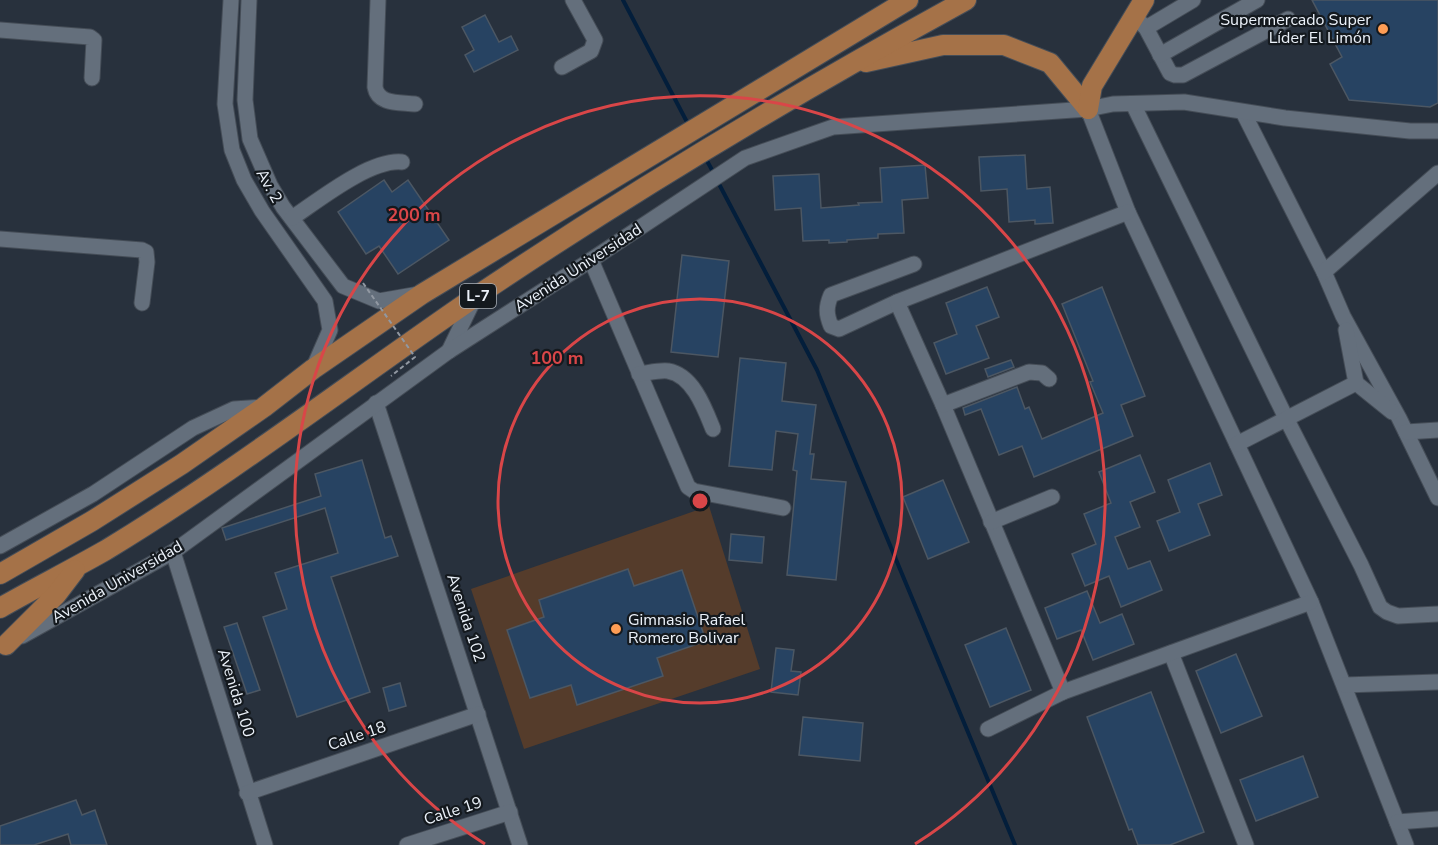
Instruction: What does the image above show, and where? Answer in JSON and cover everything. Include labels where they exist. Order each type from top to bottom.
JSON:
[{"type":"main road","name":"L-7","points":[[0,574],[182,464],[264,407],[313,369],[422,294],[908,0]]},
{"type":"main road","name":"Avenida Universidad","points":[[0,608],[105,550],[212,481],[475,297],[626,197],[843,67],[966,0]]},
{"type":"main road","points":[[1088,109],[1092,86],[1141,15]]},
{"type":"main road","points":[[843,67],[942,45],[1004,45],[1050,63],[1088,109]]},
{"type":"main road","points":[[3,646],[56,595],[80,563]]},
{"type":"street","name":"Av. 2","points":[[231,0],[225,104],[232,150],[244,180],[262,211],[325,301],[330,330],[313,369]]},
{"type":"street","name":"Av. 2","points":[[249,0],[245,100],[250,139],[270,185],[343,286],[379,301],[422,294]]},
{"type":"street","points":[[378,0],[375,87],[377,94],[385,101],[415,104]]},
{"type":"street","points":[[562,67],[591,51],[595,40],[573,0]]},
{"type":"street","points":[[1193,0],[1141,15],[1170,73],[1175,75],[1183,75],[1288,19]]},
{"type":"street","points":[[1160,55],[1257,0]]},
{"type":"street","points":[[0,30],[90,37],[94,40],[92,78]]},
{"type":"street","name":"Avenida Universidad","points":[[3,646],[173,552],[449,351],[745,158],[833,127],[1088,109],[1113,104],[1184,102],[1243,112],[1410,131],[1438,131]]},
{"type":"street","points":[[1133,104],[1380,607],[1398,616],[1438,614]]},
{"type":"street","points":[[1088,109],[1128,212],[1311,602],[1406,845]]},
{"type":"street","points":[[1243,112],[1324,272],[1343,316],[1402,425],[1438,498]]},
{"type":"street","points":[[292,218],[374,166],[391,161],[402,162]]},
{"type":"street","points":[[1324,272],[1438,173]]},
{"type":"street","points":[[914,264],[831,296],[826,315],[831,326],[839,329],[897,302],[1128,212]]},
{"type":"street","points":[[0,239],[142,250],[146,252],[147,262],[142,303]]},
{"type":"street","points":[[591,260],[688,488],[783,508]]},
{"type":"street","points":[[449,351],[475,297]]},
{"type":"street","points":[[897,302],[943,405],[1063,692]]},
{"type":"street","points":[[1343,316],[1356,383],[1402,425],[1438,430]]},
{"type":"street","points":[[639,374],[669,371],[687,381],[704,405],[713,429]]},
{"type":"street","points":[[943,405],[1029,372],[1041,373],[1049,379]]},
{"type":"street","points":[[1237,444],[1356,383]]},
{"type":"street","name":"Avenida 102","points":[[376,403],[520,845]]},
{"type":"street","points":[[0,546],[93,494],[193,428],[234,409],[264,407]]},
{"type":"street","points":[[991,522],[1052,497]]},
{"type":"street","name":"Avenida 100","points":[[173,552],[265,845]]},
{"type":"street","points":[[988,729],[1063,692],[1311,602]]},
{"type":"street","points":[[1171,653],[1246,845]]},
{"type":"street","points":[[1344,685],[1438,682]]},
{"type":"street","name":"Calle 18","points":[[247,793],[478,714]]},
{"type":"street","name":"Calle 19","points":[[407,845],[510,812]]},
{"type":"street","points":[[1397,822],[1438,819]]},
{"type":"path","points":[[363,283],[415,357],[391,376]]},
{"type":"shaded area","name":"Gimnasio Rafael Romero Bolivar","points":[[709,506],[760,669],[524,749],[471,589]]},
{"type":"building","name":"Supermercado Super Líder El Limón","points":[[1312,0],[1438,0],[1438,103],[1430,107],[1349,100],[1330,64],[1342,57]]},
{"type":"building","points":[[485,15],[499,42],[511,36],[518,50],[474,72],[465,55],[474,50],[462,27]]},
{"type":"building","points":[[1025,155],[1027,189],[1050,187],[1053,223],[1035,224],[1035,220],[1009,222],[1007,189],[981,191],[979,157]]},
{"type":"building","points":[[925,165],[928,198],[902,200],[904,233],[878,234],[878,238],[847,240],[847,242],[803,241],[801,208],[775,210],[773,176],[819,174],[821,208],[882,202],[880,168]]},
{"type":"building","points":[[384,180],[392,192],[408,180],[449,240],[398,274],[379,246],[366,254],[338,212]]},
{"type":"building","points":[[682,255],[729,261],[718,357],[671,352]]},
{"type":"building","points":[[987,287],[999,317],[976,326],[989,358],[946,374],[934,343],[957,334],[946,303]]},
{"type":"building","points":[[1102,287],[1145,396],[1121,405],[1133,436],[1034,477],[1022,446],[999,455],[981,409],[965,415],[963,408],[1017,387],[1025,409],[1029,407],[1042,439],[1103,413],[1090,382],[1093,381],[1062,304]]},
{"type":"building","points":[[740,358],[786,363],[782,401],[816,405],[810,454],[814,454],[811,479],[846,482],[836,580],[787,575],[797,471],[793,470],[798,434],[776,431],[772,470],[729,466]]},
{"type":"building","points":[[1011,360],[1014,367],[988,377],[985,369]]},
{"type":"building","points":[[1140,455],[1155,492],[1130,502],[1140,527],[1115,537],[1128,569],[1150,561],[1162,590],[1121,607],[1109,576],[1085,586],[1072,554],[1096,544],[1084,514],[1111,503],[1099,472]]},
{"type":"building","points":[[362,460],[385,538],[391,536],[398,556],[331,577],[370,692],[297,717],[263,617],[287,609],[275,573],[338,553],[325,508],[226,540],[222,528],[321,496],[315,474]]},
{"type":"building","points":[[1210,463],[1222,495],[1198,504],[1210,535],[1169,551],[1157,521],[1180,512],[1168,480]]},
{"type":"building","points":[[943,480],[969,542],[928,559],[903,497]]},
{"type":"building","points":[[731,534],[764,537],[762,563],[729,560]]},
{"type":"building","points":[[628,569],[634,586],[682,570],[706,641],[657,658],[663,676],[577,705],[571,685],[530,698],[507,630],[544,617],[539,600]]},
{"type":"building","points":[[1087,591],[1100,623],[1122,614],[1134,644],[1093,660],[1081,630],[1057,639],[1045,608]]},
{"type":"building","points":[[237,623],[260,690],[247,694],[224,627]]},
{"type":"building","points":[[1006,628],[1031,690],[990,707],[965,645]]},
{"type":"building","points":[[776,648],[794,650],[791,671],[801,672],[798,695],[771,692]]},
{"type":"building","points":[[1236,654],[1262,716],[1221,733],[1196,671]]},
{"type":"building","points":[[400,683],[406,706],[389,711],[383,688]]},
{"type":"building","points":[[1151,692],[1204,832],[1170,845],[1138,845],[1132,829],[1129,830],[1087,717]]},
{"type":"building","points":[[803,717],[863,723],[860,761],[799,755]]},
{"type":"building","points":[[1303,756],[1318,797],[1256,821],[1240,780]]},
{"type":"building","points":[[76,800],[82,815],[95,810],[107,845],[71,845],[68,834],[34,845],[0,845],[0,826]]},
{"type":"waterway","points":[[623,0],[688,124]]},
{"type":"waterway","points":[[706,159],[712,170]]},
{"type":"waterway","points":[[719,184],[817,370],[1015,845]]},
{"type":"place","name":"Supermercado Super Líder El Limón","points":[[1383,29]]},
{"type":"place","name":"Gimnasio Rafael Romero Bolivar","points":[[616,629]]}]
